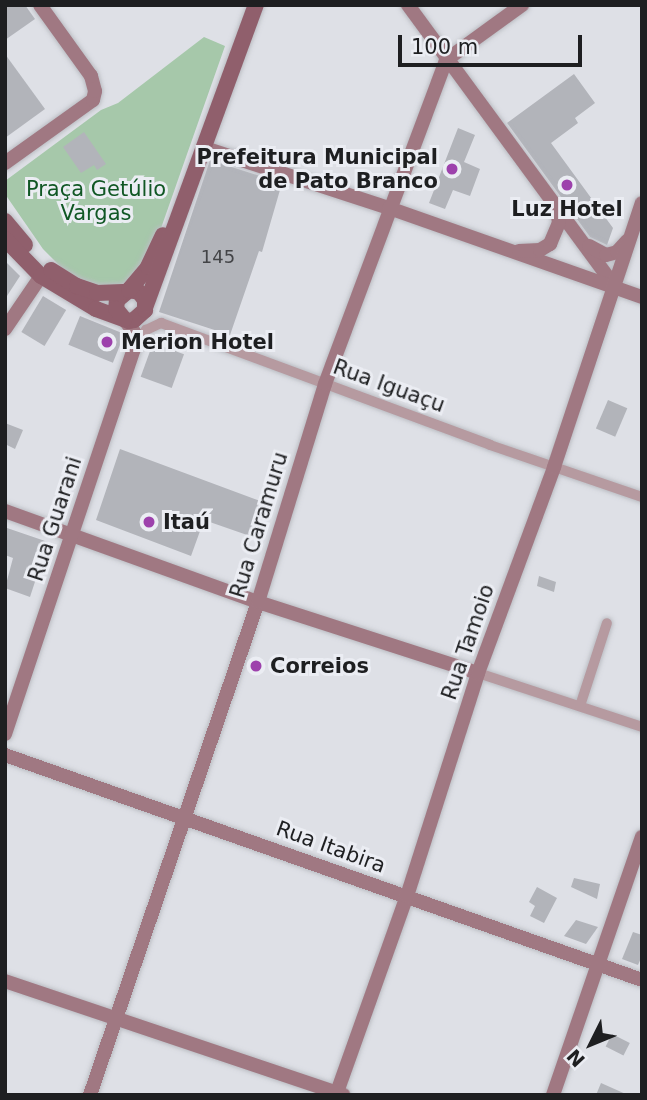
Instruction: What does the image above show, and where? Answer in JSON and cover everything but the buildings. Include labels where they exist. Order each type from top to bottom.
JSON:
[{"type":"main road","points":[[124,319],[116,305],[144,272],[158,248],[245,5]]},
{"type":"main road","points":[[5,239],[41,276],[77,300],[124,319],[139,318],[205,148],[256,5]]},
{"type":"main road","points":[[5,221],[58,276],[97,293],[139,292],[146,305]]},
{"type":"street","points":[[5,163],[93,100],[95,92],[91,76],[40,5]]},
{"type":"street","points":[[408,5],[615,287]]},
{"type":"street","points":[[446,60],[522,5]]},
{"type":"street","name":"Rua Caramuru","points":[[90,1095],[258,602],[325,384],[446,60]]},
{"type":"street","points":[[205,148],[389,208],[642,297]]},
{"type":"street","name":"Rua Tamoio","points":[[338,1094],[407,896],[478,673],[554,467],[642,203]]},
{"type":"street","points":[[506,250],[540,250],[550,244],[559,223],[556,207]]},
{"type":"street","points":[[572,228],[593,250],[606,255],[625,243],[636,220]]},
{"type":"street","points":[[5,329],[41,276]]},
{"type":"street","points":[[134,349],[146,330],[161,323],[149,313],[146,305]]},
{"type":"street","points":[[124,319],[134,332],[134,349]]},
{"type":"street","name":"Rua Iguaçu","points":[[161,323],[642,497]]},
{"type":"street","name":"Rua Guarani","points":[[5,734],[134,349]]},
{"type":"street","points":[[5,510],[258,602],[642,727]]},
{"type":"street","points":[[580,706],[607,623]]},
{"type":"street","name":"Rua Itabira","points":[[5,755],[642,980]]},
{"type":"street","points":[[553,1095],[642,837]]},
{"type":"street","points":[[5,981],[338,1094]]},
{"type":"green space","name":"Praça Getúlio Vargas","points":[[204,37],[225,46],[153,251],[132,281],[108,288],[86,283],[62,268],[43,249],[5,194],[5,181],[101,110],[118,103]]},
{"type":"place","name":"Prefeitura Municipal de Pato Branco","points":[[452,169]]},
{"type":"place","name":"Luz Hotel","points":[[567,185]]},
{"type":"place","name":"Merion Hotel","points":[[107,342]]},
{"type":"place","name":"Itaú","points":[[149,522]]},
{"type":"place","name":"Correios","points":[[256,666]]}]
